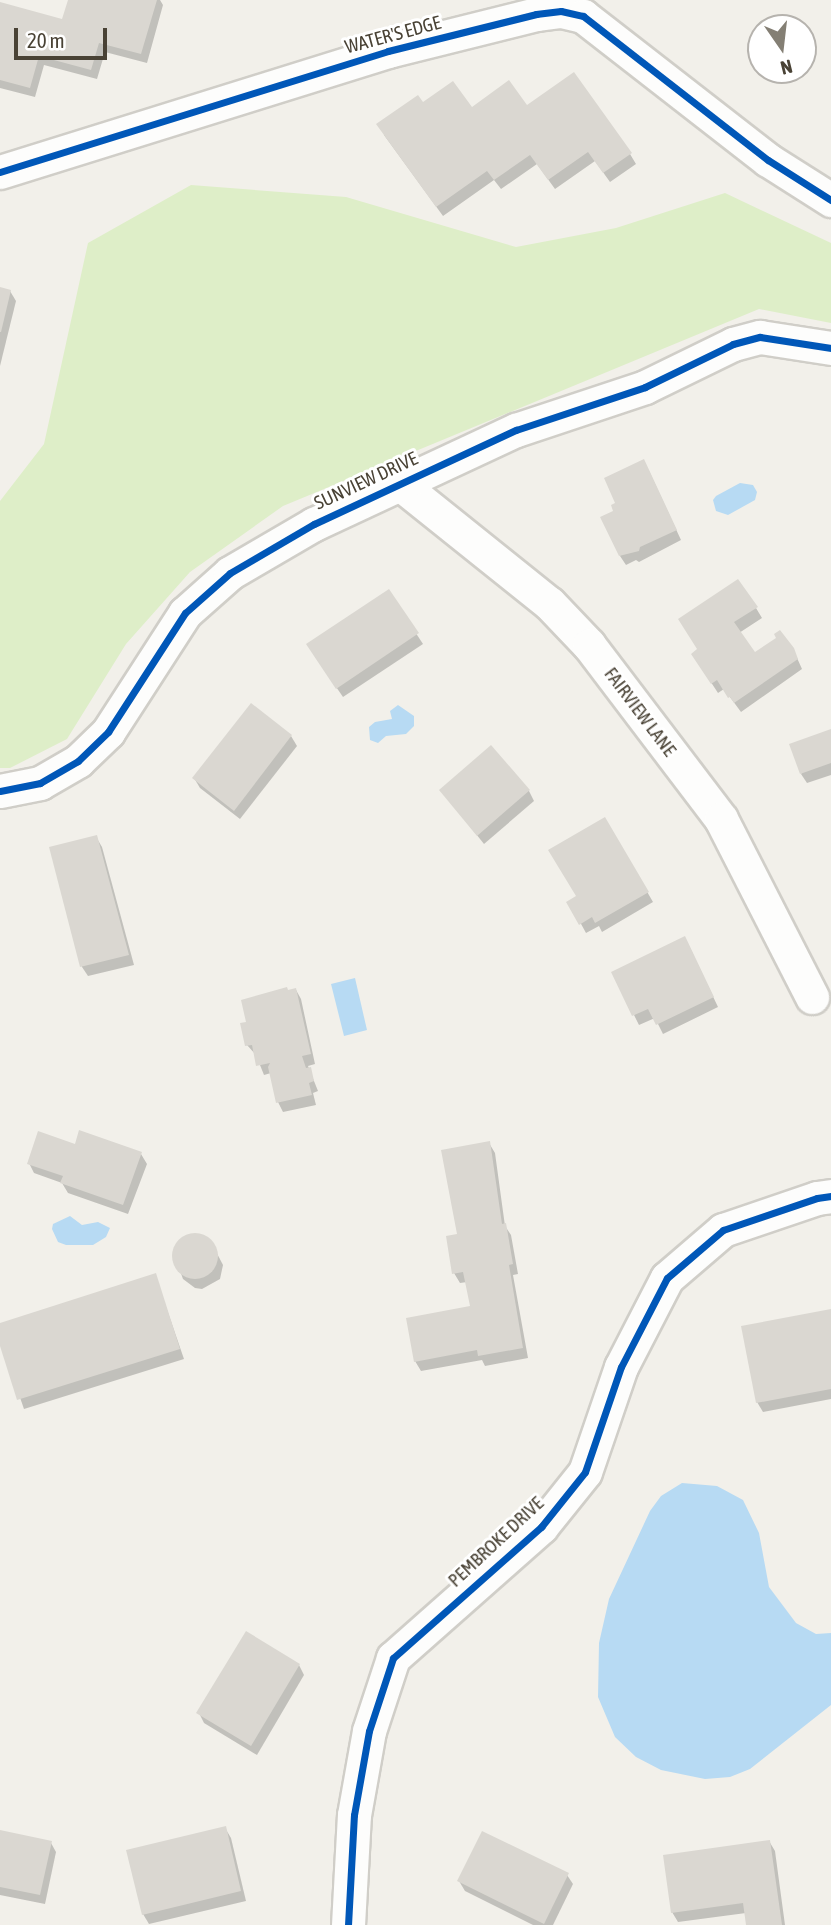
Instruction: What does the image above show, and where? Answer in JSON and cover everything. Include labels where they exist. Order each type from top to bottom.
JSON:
[{"type":"street","name":"WATER'S EDGE","points":[[0,172],[388,51],[536,14],[588,8],[768,160],[831,200]]},
{"type":"street","name":"SUNVIEW DRIVE","points":[[0,791],[40,783],[78,761],[108,732],[185,613],[230,573],[314,524],[516,430],[645,387],[733,344],[760,337],[831,348]]},
{"type":"street","name":"FAIRVIEW LANE","points":[[399,483],[549,603],[589,645],[721,819],[812,997]]},
{"type":"street","name":"PEMBROKE DRIVE","points":[[348,1925],[354,1815],[369,1731],[393,1658],[541,1527],[585,1472],[621,1367],[667,1278],[723,1230],[817,1198],[831,1196]]},
{"type":"green space","points":[[191,185],[346,197],[516,247],[616,228],[725,193],[831,243],[831,323],[759,309],[283,506],[190,572],[126,644],[67,739],[10,768],[0,768],[0,501],[44,444],[88,243]]},
{"type":"water","points":[[740,483],[753,485],[757,492],[755,500],[728,515],[716,511],[713,500],[716,496]]},
{"type":"water","points":[[398,705],[414,716],[414,726],[406,734],[386,736],[378,743],[370,740],[369,727],[375,722],[392,719],[390,711]]},
{"type":"water","points":[[355,978],[367,1030],[344,1036],[331,984]]},
{"type":"water","points":[[70,1216],[82,1225],[98,1222],[110,1228],[106,1237],[93,1245],[66,1245],[58,1242],[52,1229],[53,1224]]},
{"type":"water","points":[[682,1483],[717,1486],[743,1500],[759,1533],[769,1587],[796,1623],[816,1634],[831,1633],[831,1705],[750,1769],[730,1777],[705,1779],[661,1770],[636,1757],[615,1737],[598,1697],[599,1643],[609,1599],[650,1511],[661,1496]]},
{"type":"building","points":[[68,0],[157,0],[141,54],[99,43],[91,70],[39,56],[30,88],[0,80],[0,2],[62,19]]},
{"type":"building","points":[[574,72],[632,153],[603,173],[588,152],[548,180],[530,155],[494,180],[487,171],[436,207],[376,124],[418,95],[423,102],[453,81],[472,107],[509,80],[527,105]]},
{"type":"building","points":[[0,287],[11,290],[1,332],[0,332]]},
{"type":"building","points":[[644,459],[677,530],[640,547],[639,551],[619,556],[600,517],[613,511],[611,505],[615,503],[604,478]]},
{"type":"building","points":[[738,579],[758,607],[734,622],[755,652],[776,638],[774,634],[780,630],[794,648],[798,659],[734,703],[717,680],[711,684],[691,654],[697,649],[678,619]]},
{"type":"building","points":[[389,589],[419,633],[336,689],[306,644]]},
{"type":"building","points":[[251,703],[292,735],[234,811],[192,778]]},
{"type":"building","points":[[831,729],[831,763],[800,774],[789,744]]},
{"type":"building","points":[[491,745],[530,790],[477,836],[439,790]]},
{"type":"building","points":[[605,817],[649,892],[595,923],[592,917],[579,925],[566,902],[576,896],[548,850]]},
{"type":"building","points":[[97,835],[129,955],[80,967],[49,847]]},
{"type":"building","points":[[685,936],[714,997],[656,1025],[648,1009],[632,1016],[611,972]]},
{"type":"building","points":[[287,987],[288,990],[296,988],[311,1054],[302,1056],[306,1068],[311,1067],[314,1081],[309,1083],[312,1095],[276,1103],[268,1067],[270,1063],[256,1066],[252,1045],[245,1046],[240,1023],[246,1022],[241,1000]]},
{"type":"building","points":[[79,1130],[142,1152],[123,1205],[60,1183],[63,1176],[27,1164],[38,1131],[75,1144]]},
{"type":"building","points":[[490,1141],[502,1224],[506,1223],[513,1264],[509,1265],[523,1348],[478,1356],[477,1350],[414,1362],[406,1318],[470,1306],[463,1272],[452,1274],[446,1236],[457,1234],[441,1150]]},
{"type":"building","points":[[195,1233],[211,1240],[218,1256],[211,1272],[195,1279],[179,1272],[172,1256],[179,1240]]},
{"type":"building","points":[[156,1273],[180,1349],[17,1400],[0,1346],[0,1323]]},
{"type":"building","points":[[831,1309],[831,1389],[756,1403],[741,1326]]},
{"type":"building","points":[[246,1631],[300,1664],[251,1746],[196,1713]]},
{"type":"building","points":[[226,1826],[241,1891],[142,1915],[126,1850]]},
{"type":"building","points":[[0,1830],[52,1841],[40,1895],[0,1887]]},
{"type":"building","points":[[482,1831],[569,1873],[544,1924],[457,1881]]},
{"type":"building","points":[[770,1840],[782,1925],[746,1925],[743,1903],[671,1913],[663,1855]]},
{"type":"cycle path","points":[[0,172],[388,51],[536,14],[561,11],[583,16],[768,160],[831,200]]},
{"type":"cycle path","points":[[0,791],[40,783],[78,761],[108,732],[185,613],[230,573],[314,524],[516,430],[645,387],[733,344],[760,337],[831,348]]},
{"type":"cycle path","points":[[348,1925],[354,1815],[369,1731],[393,1658],[541,1527],[585,1472],[621,1367],[667,1278],[723,1230],[817,1198],[831,1196]]}]
